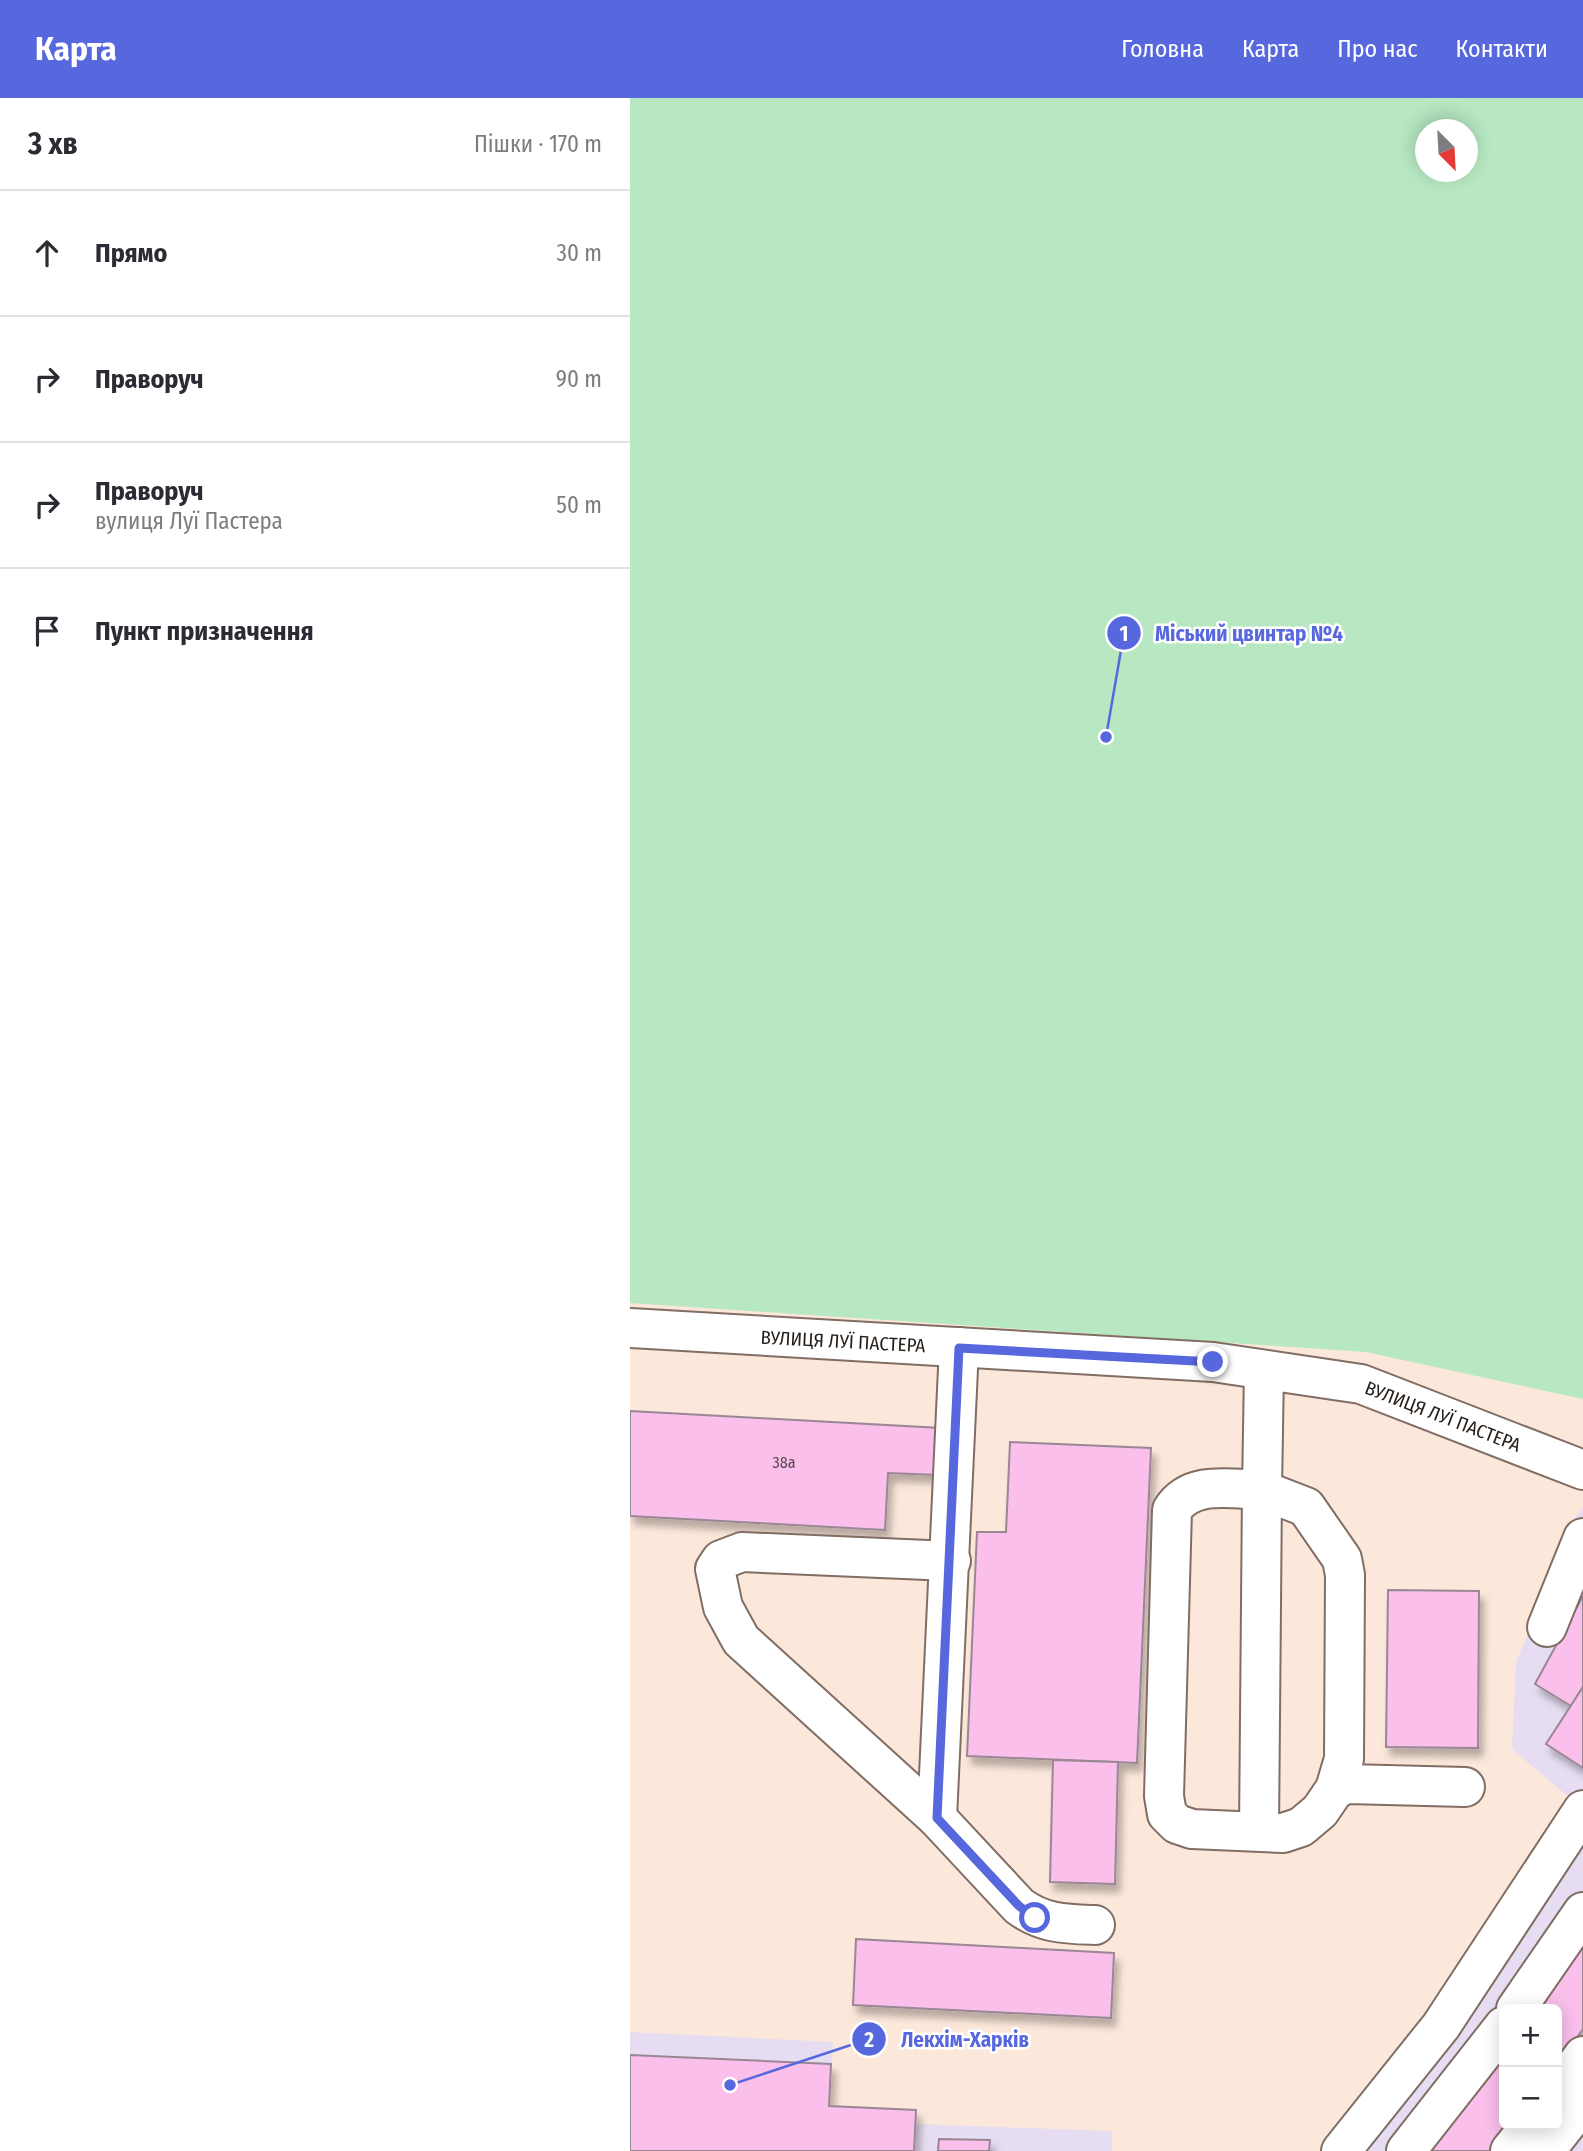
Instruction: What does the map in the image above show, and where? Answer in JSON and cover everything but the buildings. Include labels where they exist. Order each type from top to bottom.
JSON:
[{"type":"street","name":"ВУЛИЦЯ ЛУЇ ПАСТЕРА","points":[[630,1328],[1213,1362],[1361,1384],[1583,1470]]},
{"type":"street","points":[[937,1818],[959,1348]]},
{"type":"street","points":[[1259,1832],[1264,1370]]},
{"type":"street","points":[[1262,1490],[1306,1507],[1342,1559],[1345,1575],[1344,1759],[1335,1788],[1320,1811],[1301,1827],[1283,1833],[1192,1829],[1177,1824],[1167,1814],[1164,1796],[1172,1510],[1180,1497],[1191,1491],[1262,1490]]},
{"type":"street","points":[[1547,1627],[1583,1538]]},
{"type":"street","points":[[951,1561],[742,1552],[721,1560],[715,1569],[723,1607],[741,1640],[937,1818],[1019,1906],[1035,1918],[1052,1923],[1095,1926]]},
{"type":"street","points":[[1335,1788],[1348,1784],[1465,1787]]},
{"type":"street","points":[[1341,2151],[1441,2026],[1583,1810]]},
{"type":"street","points":[[1519,2004],[1583,1912]]},
{"type":"street","points":[[1406,2151],[1499,2032]]},
{"type":"street","points":[[1562,2085],[1583,2056]]},
{"type":"street","points":[[1545,2151],[1583,2103]]},
{"type":"street","points":[[1510,2151],[1527,2130]]},
{"type":"street","points":[[1580,2151],[1583,2146]]},
{"type":"shaded area","points":[[1583,1507],[1583,1809],[1512,1749],[1516,1663],[1572,1522]]},
{"type":"shaded area","points":[[1583,1810],[1583,2151],[1341,2151]]},
{"type":"shaded area","points":[[630,2032],[833,2042],[829,2106],[916,2110],[916,2124],[1112,2131],[1112,2151],[630,2151]]},
{"type":"green space","points":[[630,98],[1583,98],[1583,1399],[1366,1352],[630,1303]]},
{"type":"place","name":"Міський цвинтар №4","points":[[1106,737]]},
{"type":"place","name":"Лекхім-Харків","points":[[730,2085]]},
{"type":"route","points":[[1035,1918],[1019,1906],[937,1818],[959,1348],[1213,1362]]}]
